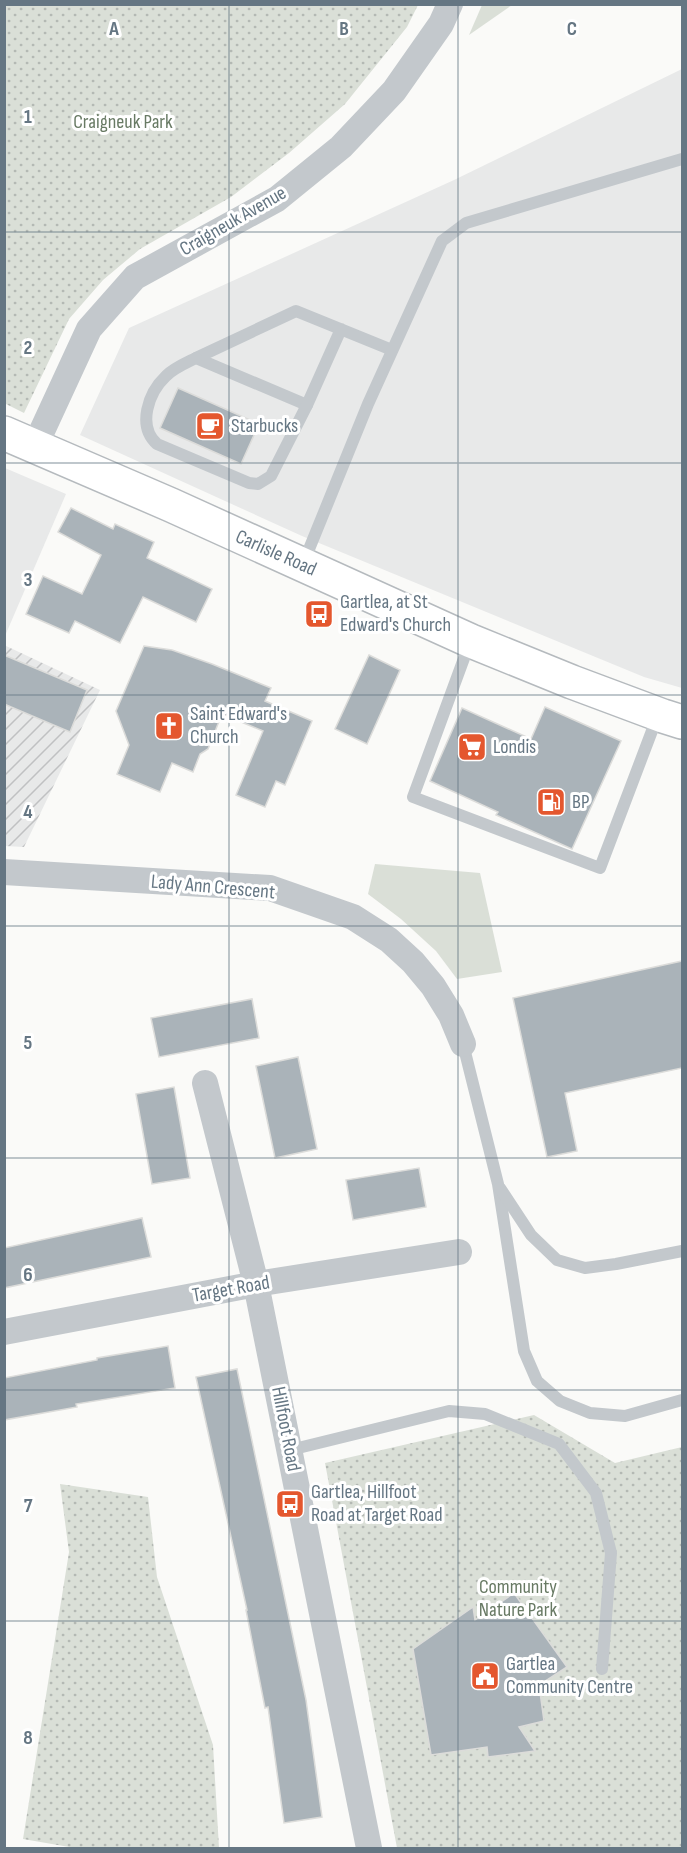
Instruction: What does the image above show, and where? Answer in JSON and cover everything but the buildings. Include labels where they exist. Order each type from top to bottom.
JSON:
[{"type":"main road","name":"Carlisle Road","points":[[4,433],[471,641],[670,718]]},
{"type":"street","name":"Craigneuk Avenue","points":[[35,446],[89,329],[135,278],[277,199],[341,147],[394,91],[441,24],[450,4]]},
{"type":"street","name":"Lady Ann Crescent","points":[[4,872],[270,888],[353,917],[389,940],[413,962],[433,986],[451,1015],[463,1044]]},
{"type":"street","name":"Hillfoot Road","points":[[205,1083],[256,1284],[369,1848]]},
{"type":"street","name":"Target Road","points":[[4,1332],[256,1284],[459,1252]]},
{"type":"lane","points":[[302,565],[392,350],[442,241],[466,223],[682,159]]},
{"type":"lane","points":[[341,329],[307,405],[271,476],[258,484],[249,483],[157,444],[150,437],[146,425],[147,409],[155,390],[167,375],[196,358],[296,311],[341,329],[392,350]]},
{"type":"lane","points":[[196,358],[307,405]]},
{"type":"lane","points":[[471,641],[413,797],[600,868],[670,718]]},
{"type":"lane","points":[[463,1044],[498,1184],[524,1351],[537,1381],[560,1401],[590,1413],[625,1416],[682,1400]]},
{"type":"lane","points":[[498,1184],[531,1235],[557,1260],[585,1268],[682,1251]]},
{"type":"lane","points":[[290,1450],[449,1411],[485,1414],[559,1444],[596,1493],[611,1553],[602,1669]]},
{"type":"shaded area","points":[[682,69],[682,688],[644,677],[302,536],[80,435],[129,328],[454,180]]},
{"type":"shaded area","points":[[5,468],[66,494],[5,636]]},
{"type":"shaded area","points":[[4,645],[100,690],[24,847],[5,846]]},
{"type":"green space","name":"Craigneuk Park","points":[[4,5],[418,5],[407,27],[345,104],[289,153],[231,197],[140,249],[103,280],[69,319],[24,413],[4,403]]},
{"type":"green space","points":[[482,5],[512,5],[469,35]]},
{"type":"green space","points":[[375,864],[480,873],[502,972],[457,979],[436,951],[401,919],[368,894]]},
{"type":"green space","name":"Community Nature Park","points":[[534,1415],[615,1463],[682,1447],[682,1848],[397,1848],[325,1463]]},
{"type":"green space","points":[[60,1484],[148,1497],[157,1577],[213,1745],[219,1848],[75,1848],[23,1839],[69,1552]]},
{"type":"place","name":"Starbucks","points":[[210,426]]},
{"type":"place","name":"Gartlea, at St Edward's Church","points":[[319,614]]},
{"type":"place","name":"Saint Edward's Church","points":[[169,726]]},
{"type":"place","name":"Londis","points":[[472,747]]},
{"type":"place","name":"BP","points":[[551,802]]},
{"type":"place","name":"Gartlea, Hillfoot Road at Target Road","points":[[290,1504]]},
{"type":"place","name":"Gartlea Community Centre","points":[[485,1676]]}]
